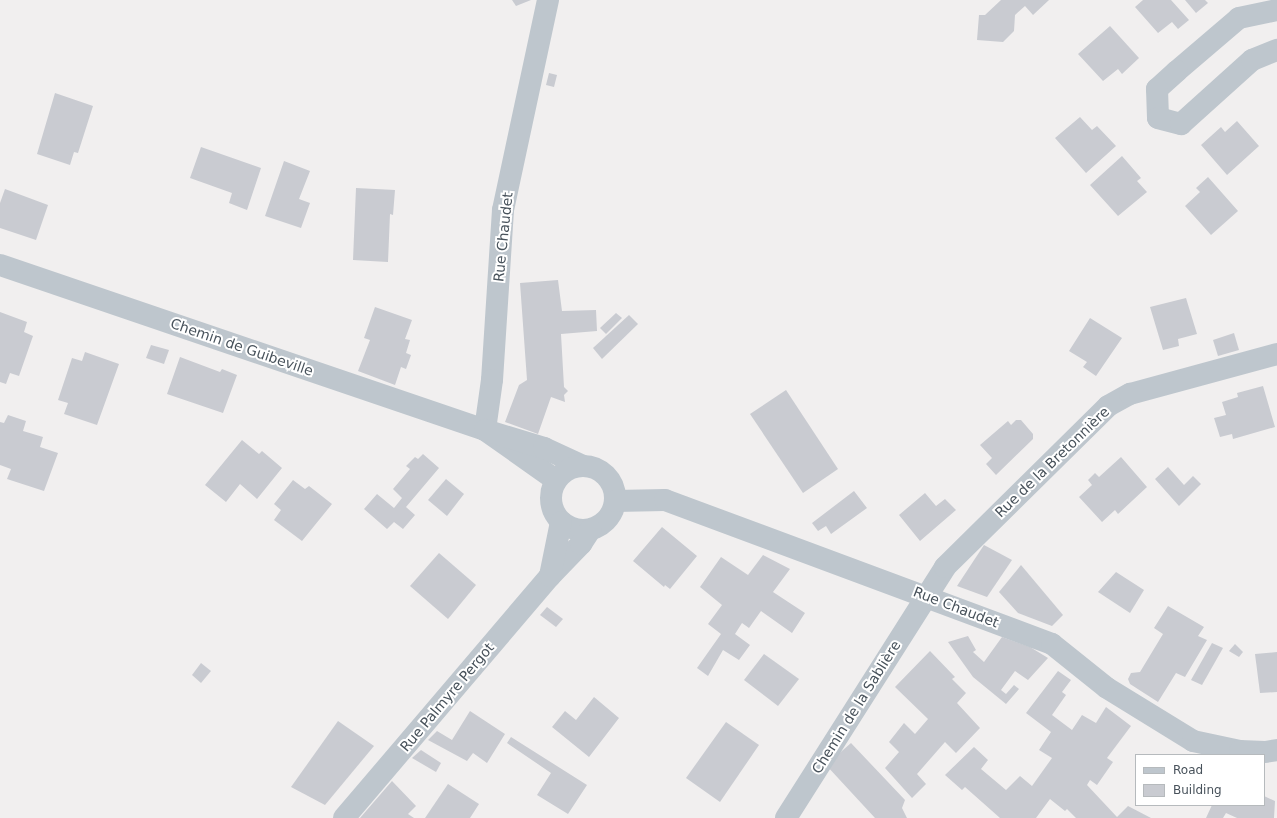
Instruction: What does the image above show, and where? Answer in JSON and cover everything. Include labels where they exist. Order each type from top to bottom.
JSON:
[{"type":"street","name":"Rue Chaudet","points":[[485,430],[492,380],[503,210],[548,0]]},
{"type":"street","points":[[1277,10],[1239,18],[1157,89],[1158,118],[1181,124],[1252,60],[1277,50]]},
{"type":"street","name":"Chemin de Guibeville","points":[[0,265],[485,430]]},
{"type":"street","name":"Rue de la Bretonnière","points":[[924,595],[945,566],[1108,406],[1130,394],[1277,354]]},
{"type":"street","points":[[485,430],[544,448],[583,466],[594,468],[610,481],[615,501],[607,520],[590,530],[570,528],[561,522],[555,515],[550,497],[556,480],[573,468],[583,466]]},
{"type":"street","points":[[485,430],[556,480]]},
{"type":"street","name":"Rue Chaudet","points":[[615,501],[665,500],[924,595],[1052,644],[1107,688],[1193,741],[1240,751],[1265,752],[1277,750]]},
{"type":"street","name":"Rue Palmyre Pergot","points":[[550,576],[561,522]]},
{"type":"street","name":"Rue Palmyre Pergot","points":[[344,818],[550,576],[581,544],[590,530]]},
{"type":"street","name":"Chemin de la Sablière","points":[[786,818],[924,595]]},
{"type":"building","points":[[512,0],[531,0],[516,6]]},
{"type":"building","points":[[1001,0],[1049,0],[1033,15],[1025,6],[1015,15],[1014,31],[1003,42],[977,40],[979,15],[985,15]]},
{"type":"building","points":[[1143,0],[1171,0],[1189,20],[1178,29],[1172,22],[1158,33],[1135,7]]},
{"type":"building","points":[[1185,0],[1205,0],[1208,3],[1196,13]]},
{"type":"building","points":[[1110,26],[1139,58],[1122,74],[1118,69],[1103,81],[1078,54]]},
{"type":"building","points":[[549,73],[557,75],[554,87],[546,85]]},
{"type":"building","points":[[55,93],[93,106],[78,153],[74,152],[70,165],[37,154]]},
{"type":"building","points":[[1080,117],[1092,130],[1097,126],[1116,146],[1086,173],[1055,138]]},
{"type":"building","points":[[1237,121],[1259,146],[1227,175],[1201,145],[1221,127],[1225,132]]},
{"type":"building","points":[[201,147],[261,168],[247,210],[229,203],[232,193],[190,178]]},
{"type":"building","points":[[1122,156],[1141,178],[1137,181],[1147,192],[1118,216],[1090,185]]},
{"type":"building","points":[[284,161],[310,171],[299,199],[310,203],[301,228],[265,216]]},
{"type":"building","points":[[1208,177],[1238,211],[1211,235],[1185,206],[1200,192],[1196,188]]},
{"type":"building","points":[[356,188],[395,190],[393,215],[390,214],[388,262],[353,260]]},
{"type":"building","points":[[5,189],[48,205],[36,240],[0,228],[0,203]]},
{"type":"building","points":[[558,280],[562,311],[596,310],[597,331],[561,334],[564,387],[568,391],[564,395],[565,402],[551,397],[538,434],[505,422],[519,385],[527,380],[520,283]]},
{"type":"building","points":[[1186,298],[1197,334],[1178,339],[1179,346],[1163,350],[1150,307]]},
{"type":"building","points":[[375,307],[412,320],[405,339],[410,340],[406,353],[411,355],[406,369],[401,367],[395,385],[358,371],[370,340],[364,338]]},
{"type":"building","points":[[0,312],[27,322],[24,332],[33,336],[19,376],[10,373],[6,384],[0,382]]},
{"type":"building","points":[[616,313],[622,318],[606,334],[600,328]]},
{"type":"building","points":[[629,315],[638,324],[602,359],[593,348]]},
{"type":"building","points":[[1090,318],[1122,338],[1096,376],[1083,367],[1087,362],[1069,351]]},
{"type":"building","points":[[1234,333],[1239,350],[1218,356],[1213,340]]},
{"type":"building","points":[[151,345],[169,350],[164,364],[146,358]]},
{"type":"building","points":[[85,352],[119,364],[97,425],[64,414],[68,403],[58,400],[72,358],[82,361]]},
{"type":"building","points":[[180,357],[220,372],[222,369],[237,375],[223,413],[167,394]]},
{"type":"building","points":[[1263,386],[1275,427],[1233,439],[1232,434],[1220,437],[1214,418],[1226,415],[1222,402],[1238,397],[1237,393]]},
{"type":"building","points":[[786,390],[838,469],[803,493],[750,414]]},
{"type":"building","points":[[8,415],[26,421],[23,431],[43,437],[40,447],[58,453],[44,491],[7,479],[11,469],[0,465],[0,422],[4,423]]},
{"type":"building","points":[[1016,420],[1021,420],[1033,434],[1033,439],[996,475],[986,464],[992,458],[980,445],[1008,421],[1011,425]]},
{"type":"building","points":[[242,440],[259,454],[262,451],[282,468],[257,499],[240,484],[226,502],[205,485]]},
{"type":"building","points":[[423,454],[439,468],[406,507],[415,515],[403,529],[394,522],[387,529],[364,509],[377,494],[394,508],[402,498],[393,489],[410,469],[406,466],[415,457],[418,459]]},
{"type":"building","points":[[1121,457],[1147,487],[1118,514],[1115,510],[1102,522],[1079,497],[1092,485],[1088,480],[1095,473],[1099,477]]},
{"type":"building","points":[[1168,467],[1184,485],[1193,476],[1201,484],[1179,506],[1155,479]]},
{"type":"building","points":[[446,479],[464,494],[447,516],[428,500]]},
{"type":"building","points":[[293,480],[305,489],[309,486],[332,504],[302,541],[274,520],[281,510],[274,504]]},
{"type":"building","points":[[854,491],[867,508],[831,534],[826,526],[818,531],[812,523]]},
{"type":"building","points":[[925,493],[936,506],[945,499],[956,510],[920,541],[899,515]]},
{"type":"building","points":[[662,527],[697,556],[670,589],[665,585],[664,587],[633,561]]},
{"type":"building","points":[[984,545],[1012,560],[987,597],[957,586]]},
{"type":"building","points":[[439,553],[476,585],[448,619],[410,586]]},
{"type":"building","points":[[763,555],[790,569],[773,592],[805,613],[792,633],[761,611],[749,628],[742,623],[735,634],[750,645],[739,660],[723,650],[708,676],[697,668],[721,634],[708,624],[722,605],[700,587],[721,557],[748,575]]},
{"type":"building","points":[[1021,565],[1063,615],[1052,626],[1018,613],[999,592]]},
{"type":"building","points":[[1116,572],[1144,590],[1130,613],[1098,592]]},
{"type":"building","points":[[1168,606],[1204,627],[1198,636],[1207,640],[1185,677],[1176,673],[1158,702],[1130,684],[1128,679],[1131,673],[1140,672],[1163,634],[1154,628]]},
{"type":"building","points":[[547,607],[563,619],[556,627],[540,615]]},
{"type":"building","points":[[968,636],[976,650],[973,652],[984,662],[1002,637],[1030,647],[1048,658],[1028,680],[1015,671],[1001,690],[1006,694],[1014,685],[1019,689],[1006,704],[973,677],[948,642]]},
{"type":"building","points":[[1212,643],[1223,648],[1202,685],[1191,680]]},
{"type":"building","points":[[1235,644],[1243,652],[1239,657],[1229,651]]},
{"type":"building","points":[[930,651],[955,677],[952,679],[966,693],[957,703],[980,728],[956,753],[945,742],[917,774],[926,784],[912,798],[885,768],[899,752],[889,742],[904,723],[915,734],[928,719],[895,687]]},
{"type":"building","points":[[1277,652],[1277,692],[1260,693],[1255,654]]},
{"type":"building","points":[[764,654],[799,679],[778,706],[744,680]]},
{"type":"building","points":[[201,663],[211,671],[201,683],[192,675]]},
{"type":"building","points":[[1058,671],[1071,680],[1062,692],[1066,695],[1052,715],[1072,730],[1082,715],[1096,723],[1106,707],[1131,726],[1107,758],[1113,762],[1097,785],[1090,780],[1087,785],[1117,817],[1128,806],[1151,818],[1076,818],[1067,809],[1065,811],[1050,799],[1036,818],[1000,818],[965,787],[962,790],[945,775],[974,747],[988,760],[981,769],[1006,790],[1020,776],[1032,786],[1052,758],[1039,750],[1051,732],[1026,713]]},
{"type":"building","points":[[594,697],[619,718],[589,757],[552,727],[565,711],[576,720]]},
{"type":"building","points":[[470,711],[505,734],[487,763],[473,753],[467,761],[428,740],[437,731],[452,740]]},
{"type":"building","points":[[338,721],[374,746],[325,805],[291,787]]},
{"type":"building","points":[[726,722],[759,745],[720,802],[686,778]]},
{"type":"building","points":[[511,737],[587,785],[568,814],[537,795],[551,773],[507,743]]},
{"type":"building","points":[[851,743],[905,800],[902,808],[907,818],[875,818],[826,765]]},
{"type":"building","points":[[421,750],[441,763],[436,772],[412,758]]},
{"type":"building","points":[[392,781],[416,806],[408,814],[414,818],[360,818]]},
{"type":"building","points":[[448,784],[479,804],[470,818],[425,818]]},
{"type":"building","points":[[1265,796],[1275,801],[1274,818],[1237,818],[1226,813],[1223,818],[1206,818],[1212,806],[1265,806]]}]
